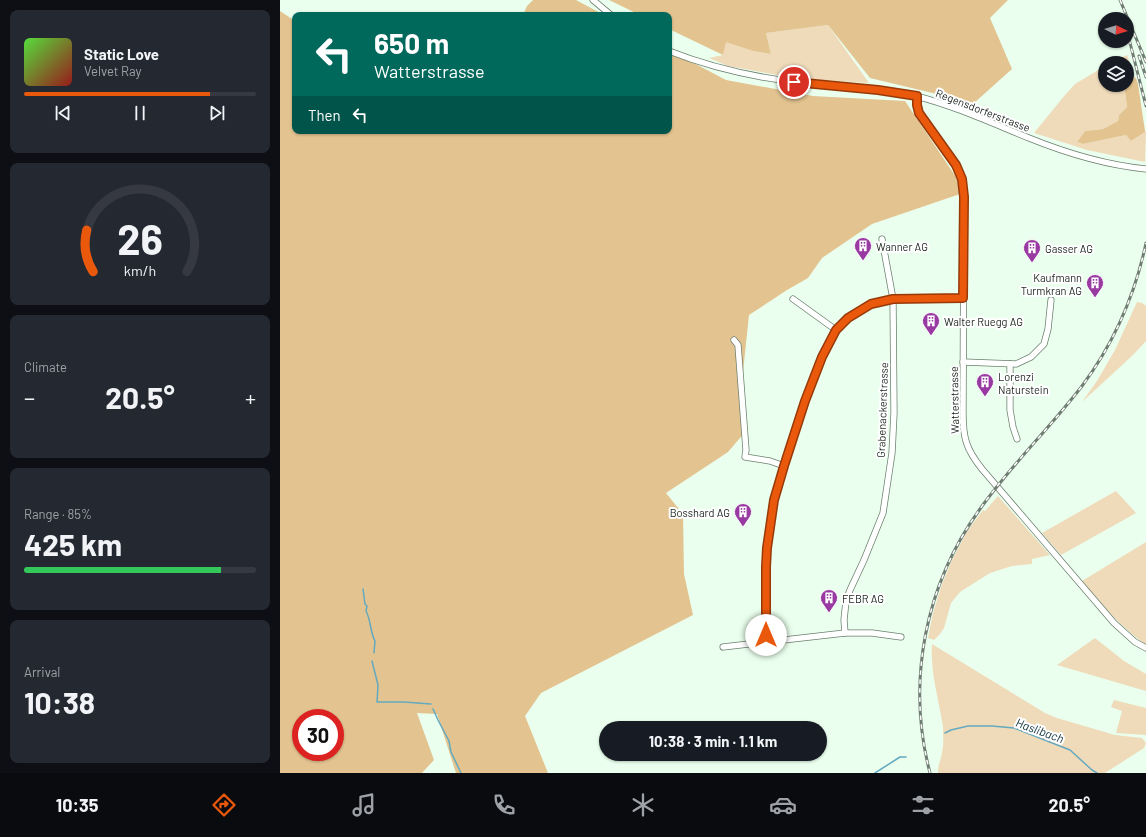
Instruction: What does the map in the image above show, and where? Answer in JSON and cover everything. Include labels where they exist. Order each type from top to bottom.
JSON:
[{"type":"street","points":[[592,0],[607,12]]},
{"type":"street","name":"Regensdorferstrasse","points":[[672,52],[697,61],[754,76],[794,82],[890,91],[917,96],[948,105],[1060,150],[1095,159],[1146,169]]},
{"type":"street","name":"Watterstrasse","points":[[917,96],[919,113],[956,165],[962,179],[964,197],[963,424],[965,441],[971,454],[982,469],[1114,623],[1135,642],[1146,648]]},
{"type":"street","name":"Grabenackerstrasse","points":[[845,633],[844,620],[846,601],[882,513],[892,453],[894,413],[893,299],[882,239]]},
{"type":"street","points":[[766,642],[767,548],[774,500],[805,401],[822,357],[836,330],[848,318],[871,304],[893,299],[963,298]]},
{"type":"street","points":[[793,299],[836,330]]},
{"type":"street","points":[[963,362],[1016,364],[1031,356],[1044,344],[1048,329],[1051,300]]},
{"type":"street","points":[[734,340],[738,345],[746,450],[745,456],[770,461],[784,466]]},
{"type":"street","points":[[1010,364],[1010,410],[1017,439]]},
{"type":"street","points":[[723,648],[845,633],[872,633],[901,637]]},
{"type":"shaded area","points":[[533,0],[576,0],[598,12],[524,12],[527,6]]},
{"type":"shaded area","points":[[609,0],[1008,0],[990,18],[1012,69],[974,103],[870,78],[828,25],[766,33],[771,54],[753,51],[726,42],[723,55],[672,30],[672,12],[634,12]]},
{"type":"shaded area","points":[[280,11],[292,19],[292,134],[672,134],[672,52],[726,80],[813,96],[905,101],[958,180],[960,194],[872,224],[822,258],[808,278],[749,315],[743,372],[746,431],[728,452],[666,493],[683,514],[684,574],[693,615],[541,693],[525,716],[548,773],[456,773],[437,714],[417,713],[434,760],[422,773],[280,773]]},
{"type":"shaded area","points":[[828,25],[869,83],[794,78],[728,66],[709,58],[723,55],[725,41],[753,51],[771,54],[766,33]]},
{"type":"shaded area","points":[[1098,70],[1098,92],[1125,92],[1127,107],[1119,115],[1118,121],[1103,129],[1085,131],[1077,142],[1083,144],[1126,135],[1131,141],[1146,131],[1145,162],[1087,150],[1034,133],[1075,84]]},
{"type":"shaded area","points":[[1134,78],[1136,78],[1138,84],[1145,132],[1131,141],[1126,135],[1083,144],[1077,142],[1085,131],[1103,129],[1118,121],[1119,115],[1127,107],[1125,92],[1134,92]]},
{"type":"shaded area","points":[[1137,302],[1146,306],[1146,341],[1082,402],[1097,381],[1115,350]]},
{"type":"shaded area","points":[[1116,491],[1136,513],[1061,555],[1042,533]]},
{"type":"shaded area","points":[[998,496],[1050,555],[1032,559],[1032,564],[1012,566],[990,573],[960,592],[951,603],[944,628],[940,634],[934,640],[928,638],[933,613],[942,584],[952,560],[968,530],[983,510],[985,511]]},
{"type":"shaded area","points":[[1146,542],[1146,645],[1104,607],[1082,581]]},
{"type":"shaded area","points":[[1095,638],[1124,661],[1146,674],[1146,691],[1057,665]]},
{"type":"shaded area","points":[[932,644],[1045,713],[1115,735],[1142,738],[1146,743],[1144,748],[1105,773],[938,773],[943,746],[943,727],[932,665]]},
{"type":"shaded area","points":[[1114,700],[1146,708],[1146,735],[1116,733],[1122,711],[1111,707]]},
{"type":"waterway","points":[[363,589],[365,604],[367,606],[366,611],[375,641],[374,653]]},
{"type":"waterway","points":[[372,661],[378,685],[377,702],[431,704]]},
{"type":"waterway","points":[[433,709],[449,741],[451,752],[461,773]]},
{"type":"waterway","name":"Haslibach","points":[[945,733],[968,726],[1014,728],[1070,750],[1097,773]]},
{"type":"waterway","name":"Haslibach","points":[[875,773],[900,757],[906,757]]},
{"type":"railway","points":[[1120,0],[1146,62]]},
{"type":"railway","points":[[1131,48],[1146,106]]},
{"type":"railway","points":[[1139,56],[1146,77]]},
{"type":"railway","points":[[930,773],[923,739],[920,704],[921,670],[925,635],[934,602],[946,570],[961,538],[980,509],[1005,477],[1070,402],[1104,353],[1122,318],[1129,300],[1136,281],[1146,243]]},
{"type":"place","name":"Wanner AG","points":[[863,261]]},
{"type":"place","name":"Gasser AG","points":[[1032,263]]},
{"type":"place","name":"Kaufmann Turmkran AG","points":[[1095,298]]},
{"type":"place","name":"Walter Ruegg AG","points":[[931,336]]},
{"type":"place","name":"Lorenzi Naturstein","points":[[985,397]]},
{"type":"place","name":"Bosshard AG","points":[[743,527]]},
{"type":"place","name":"FEBR AG","points":[[829,613]]},
{"type":"route","points":[[766,635],[767,548],[774,500],[805,401],[822,357],[836,330],[848,318],[871,304],[893,299],[963,298],[964,197],[962,179],[956,165],[919,113],[917,109],[917,96],[890,91],[794,82]]}]
